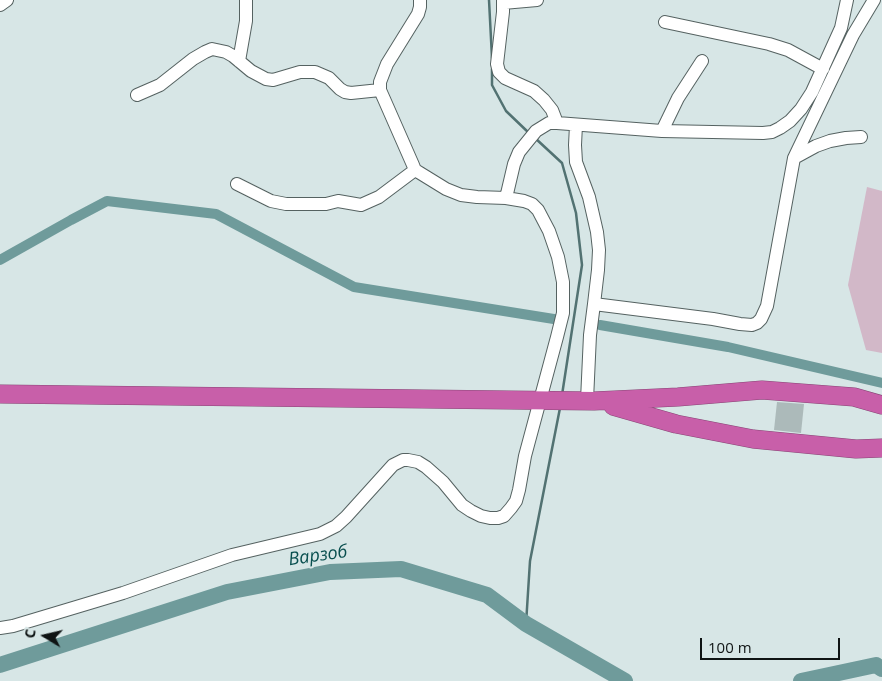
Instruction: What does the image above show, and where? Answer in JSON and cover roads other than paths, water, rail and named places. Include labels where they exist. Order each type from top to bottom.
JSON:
[{"type":"highway","points":[[0,394],[586,400],[678,397],[762,390],[854,398],[882,405]]},
{"type":"highway","points":[[586,400],[636,411],[676,424],[735,436],[856,449],[882,448]]},
{"type":"street","points":[[0,5],[7,0]]},
{"type":"street","points":[[239,61],[246,20],[246,0]]},
{"type":"street","points":[[0,628],[13,626],[123,593],[232,555],[320,534],[336,526],[393,465],[403,460],[418,462],[426,467],[443,482],[462,505],[471,511],[490,518],[504,516],[512,508],[519,490],[525,456],[544,400],[563,314],[563,282],[558,257],[549,231],[538,210],[532,204],[506,198],[477,198],[461,195],[446,189],[415,170],[380,90],[380,82],[386,64],[418,14],[420,0]]},
{"type":"street","points":[[537,0],[503,1],[496,64],[499,72],[505,78],[534,92],[544,100],[552,110],[557,123]]},
{"type":"street","points":[[506,198],[514,164],[520,152],[536,131],[549,123],[662,131],[763,133],[772,132],[780,128],[790,121],[801,109],[812,92],[841,28],[847,0]]},
{"type":"street","points":[[594,304],[740,324],[752,325],[761,319],[767,306],[794,158],[853,34],[874,0]]},
{"type":"street","points":[[665,22],[769,44],[788,50],[823,69]]},
{"type":"street","points":[[841,28],[853,34]]},
{"type":"street","points":[[137,95],[160,85],[193,59],[212,49],[226,52],[251,71],[273,80],[300,72],[315,72],[329,78],[344,92],[380,90]]},
{"type":"street","points":[[662,131],[678,98],[702,61]]},
{"type":"street","points":[[576,125],[576,162],[589,197],[599,250],[590,335],[586,400]]},
{"type":"street","points":[[794,158],[830,141],[861,137]]},
{"type":"street","points":[[237,184],[271,201],[286,204],[326,204],[338,200],[360,205],[380,197],[415,170]]},
{"type":"waterway","points":[[489,0],[492,58]]},
{"type":"waterway","points":[[492,69],[492,85],[506,111],[529,133]]},
{"type":"waterway","points":[[535,138],[562,163],[576,213],[582,265],[562,395]]},
{"type":"waterway","points":[[0,260],[107,201],[216,214],[354,287],[560,320]]},
{"type":"waterway","points":[[600,325],[728,347],[882,383]]},
{"type":"waterway","points":[[526,624],[530,561],[560,408]]},
{"type":"waterway","name":"Варзоб","points":[[0,665],[227,592],[330,572],[401,569],[487,595],[526,624],[625,681]]},
{"type":"waterway","name":"Варзоб","points":[[801,681],[876,665],[882,669]]}]
